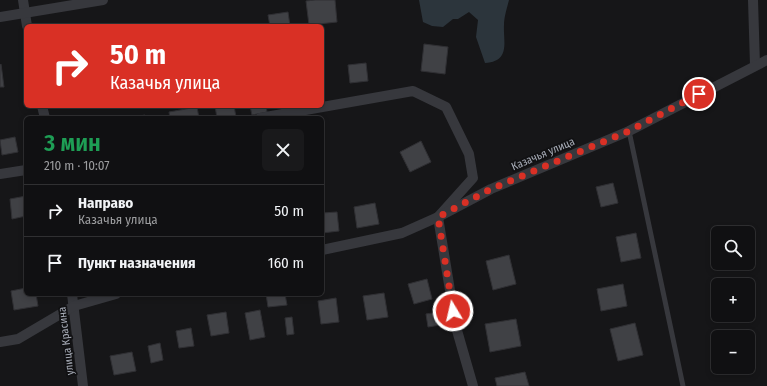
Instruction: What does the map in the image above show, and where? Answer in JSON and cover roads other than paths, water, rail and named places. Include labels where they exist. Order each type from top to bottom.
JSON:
[{"type":"street","points":[[22,0],[27,24]]},
{"type":"street","points":[[0,17],[103,0]]},
{"type":"street","points":[[753,0],[755,65]]},
{"type":"street","name":"Казачья улица","points":[[324,250],[402,234],[491,189],[629,131],[767,60]]},
{"type":"street","points":[[324,107],[413,91],[446,107],[469,154],[473,178],[438,217],[456,327],[473,386]]},
{"type":"street","points":[[271,116],[317,108]]},
{"type":"street","points":[[0,174],[24,170]]},
{"type":"street","name":"улица Красина","points":[[72,296],[83,386]]},
{"type":"street","points":[[0,342],[18,339],[74,306],[109,296]]},
{"type":"lane","points":[[629,131],[683,386]]}]
